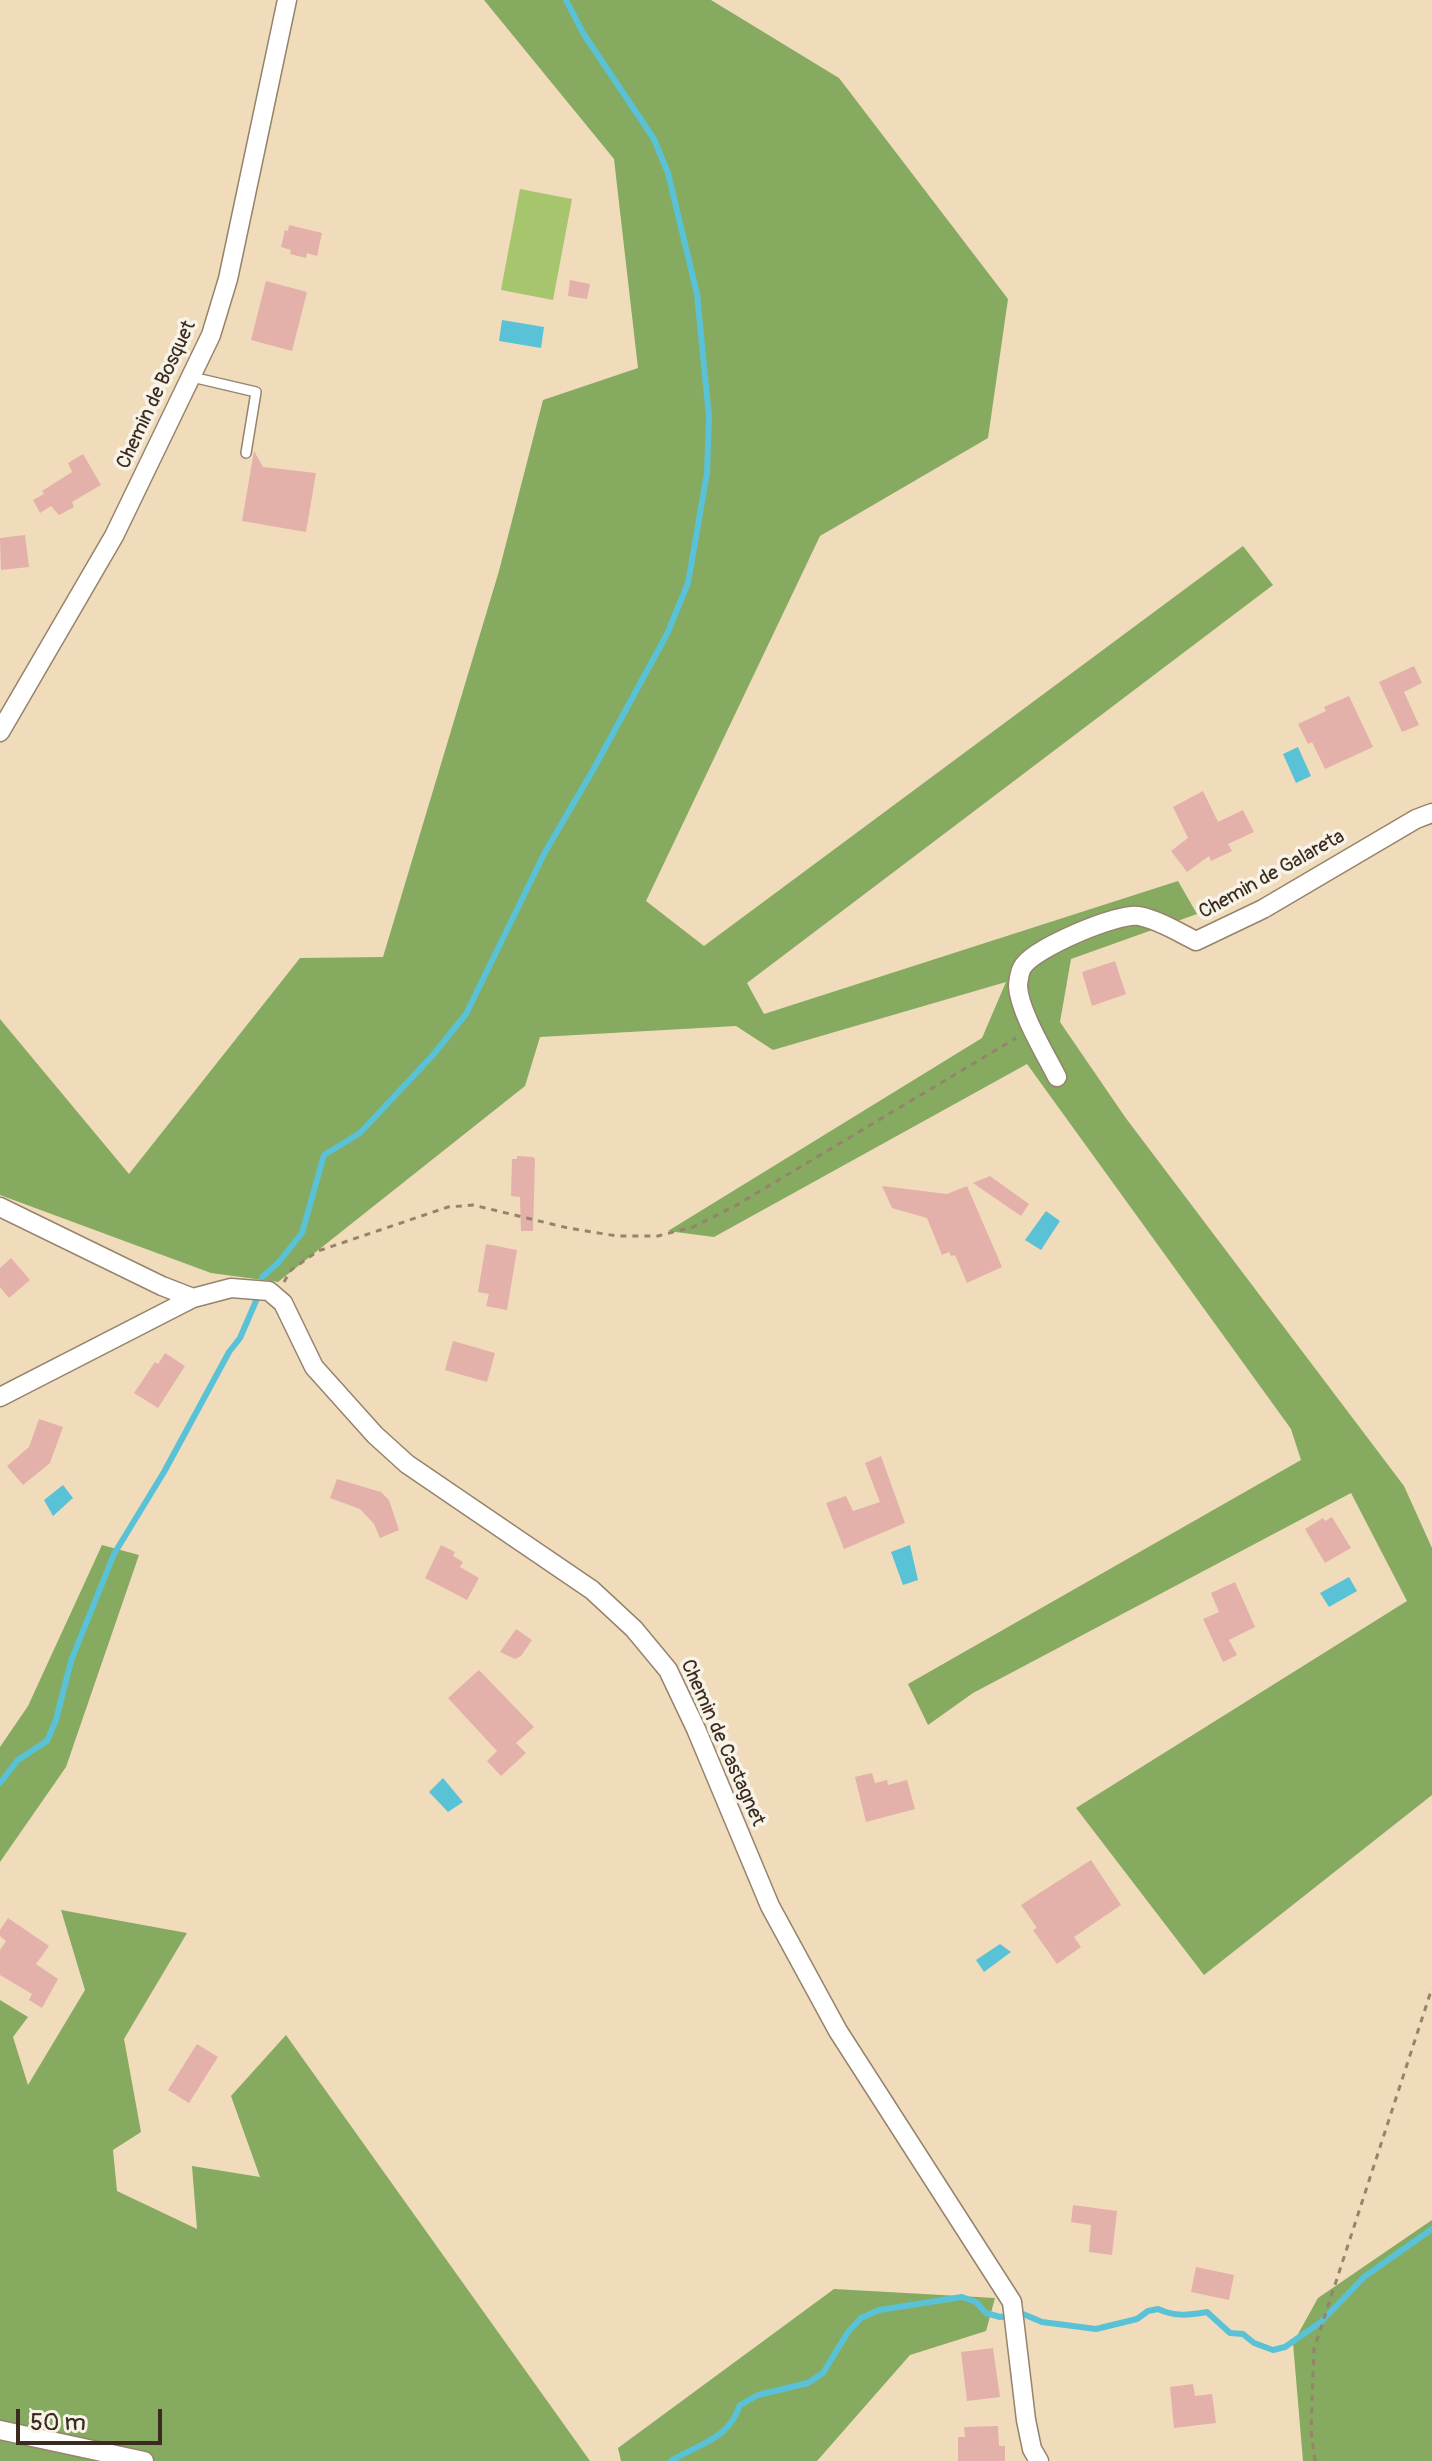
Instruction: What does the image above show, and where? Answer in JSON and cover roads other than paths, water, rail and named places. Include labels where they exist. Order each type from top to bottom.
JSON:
[{"type":"street","name":"Chemin de Bosquet","points":[[0,732],[114,536],[211,335],[228,279],[287,0]]},
{"type":"street","name":"Chemin de Galareta","points":[[1057,1077],[1033,1029],[1018,986],[1022,968],[1033,957],[1077,932],[1135,915],[1156,921],[1196,941],[1263,909],[1416,819],[1432,813]]},
{"type":"street","points":[[0,1207],[193,1298]]},
{"type":"street","name":"Chemin de Castagnet","points":[[193,1298],[231,1288],[269,1291],[276,1296],[283,1303],[314,1367],[375,1435],[407,1464],[601,1597],[634,1629],[668,1670],[770,1906],[815,1990],[862,2071],[1014,2311],[1026,2420],[1032,2449],[1039,2461]]},
{"type":"street","points":[[0,1397],[193,1298]]},
{"type":"street","points":[[0,2430],[144,2461]]},
{"type":"lane","points":[[192,377],[256,392],[246,453]]},
{"type":"water","points":[[502,320],[544,327],[541,348],[499,341]]},
{"type":"water","points":[[1298,747],[1311,776],[1296,783],[1283,754]]},
{"type":"water","points":[[1046,1211],[1060,1221],[1041,1250],[1025,1240]]},
{"type":"water","points":[[63,1485],[73,1498],[53,1516],[44,1500]]},
{"type":"water","points":[[910,1545],[918,1580],[903,1585],[891,1552]]},
{"type":"water","points":[[1349,1577],[1357,1591],[1329,1607],[1320,1593]]},
{"type":"water","points":[[443,1778],[463,1802],[448,1812],[429,1792]]},
{"type":"water","points":[[1000,1944],[1011,1952],[984,1972],[976,1960]]},
{"type":"waterway","points":[[262,1277],[278,1263],[302,1233],[324,1155],[360,1133],[433,1055],[466,1014],[545,852],[667,634],[688,583],[707,473],[709,417],[697,294],[668,173],[654,139],[583,33],[566,0]]},
{"type":"waterway","points":[[0,1783],[18,1760],[47,1741],[56,1720],[71,1661],[114,1554],[164,1472],[229,1352],[240,1338],[256,1301]]},
{"type":"waterway","points":[[671,2461],[721,2433],[735,2417],[740,2405],[758,2395],[808,2383],[823,2373],[848,2332],[861,2318],[879,2310],[962,2297],[976,2302],[986,2313],[1000,2317],[1023,2314],[1042,2322],[1096,2329],[1137,2319],[1148,2311],[1158,2309],[1182,2315],[1207,2312],[1230,2333],[1243,2334],[1254,2343],[1273,2350],[1285,2347],[1321,2322],[1364,2277],[1432,2229]]}]
